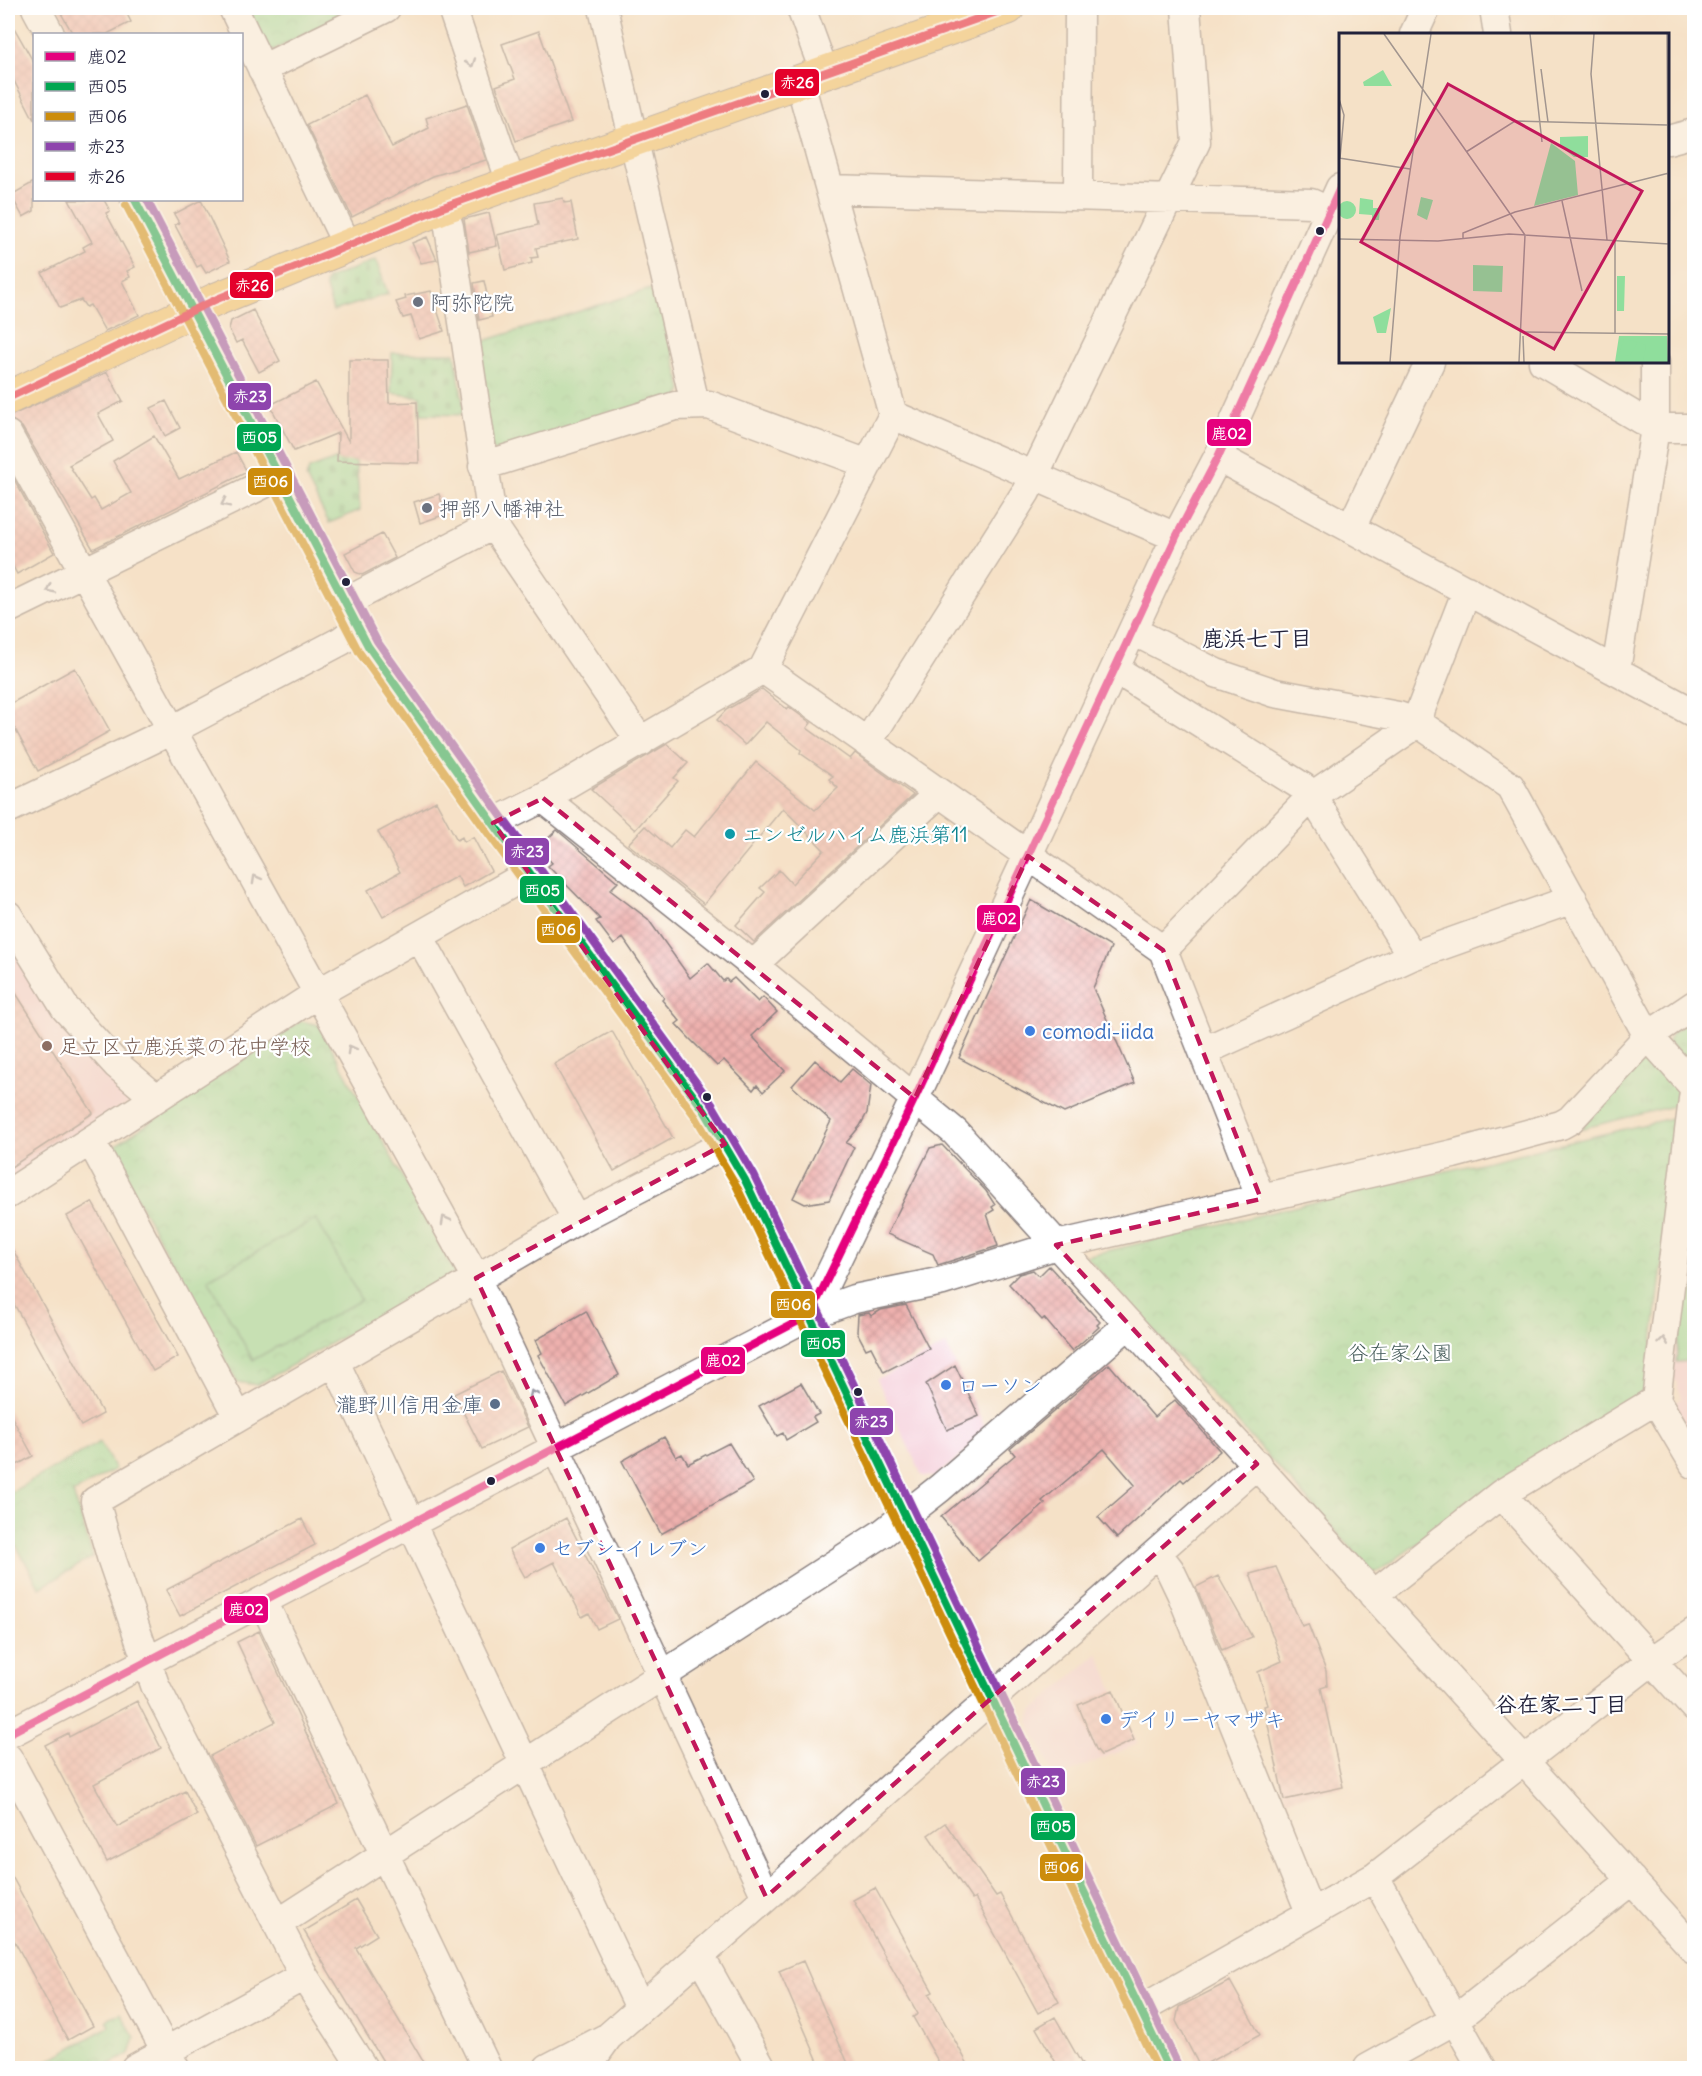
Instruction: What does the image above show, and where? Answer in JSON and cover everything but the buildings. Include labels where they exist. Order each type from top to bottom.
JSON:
[{"type":"main road","points":[[8,398],[192,311],[443,207],[812,79],[1008,8]]},
{"type":"street","points":[[36,8],[49,33]]},
{"type":"street","points":[[233,8],[348,247]]},
{"type":"street","points":[[262,69],[386,8]]},
{"type":"street","points":[[452,8],[511,183]]},
{"type":"street","points":[[603,8],[695,404]]},
{"type":"street","points":[[493,823],[543,798],[763,669],[892,415],[830,189],[801,8]]},
{"type":"street","points":[[1078,8],[1078,195]]},
{"type":"street","points":[[867,743],[1026,492],[1196,142],[1186,8]]},
{"type":"street","points":[[1414,33],[1426,8]]},
{"type":"street","points":[[1494,8],[1498,33]]},
{"type":"street","points":[[1669,140],[1695,133]]},
{"type":"street","points":[[810,1315],[915,1098],[1176,537],[1218,457],[1333,216],[1311,203],[1168,197],[830,189]]},
{"type":"street","points":[[136,201],[357,629],[381,668],[704,1110],[725,1144],[906,1514],[1168,2068]]},
{"type":"street","points":[[443,207],[449,227],[493,525],[641,742]]},
{"type":"street","points":[[1351,528],[1430,363]]},
{"type":"street","points":[[1545,363],[1655,428],[1695,428]]},
{"type":"street","points":[[1616,670],[1655,428],[1655,363]]},
{"type":"street","points":[[483,466],[675,406],[695,404],[709,405],[868,464]]},
{"type":"street","points":[[892,415],[1176,537]]},
{"type":"street","points":[[8,435],[320,992],[476,1278],[766,1897]]},
{"type":"street","points":[[1218,457],[1695,713]]},
{"type":"street","points":[[8,609],[278,477]]},
{"type":"street","points":[[344,603],[493,525]]},
{"type":"street","points":[[1163,950],[1312,796],[1418,723],[1421,709],[1467,590]]},
{"type":"street","points":[[8,809],[172,730],[341,641],[357,629]]},
{"type":"street","points":[[1133,631],[1216,673],[1275,693],[1398,716],[1418,723],[1510,786],[1648,1036],[1695,1089],[1656,1400],[1695,1464]]},
{"type":"street","points":[[763,669],[1163,950],[1262,1199]]},
{"type":"street","points":[[1115,669],[1303,787],[1312,796],[1412,956]]},
{"type":"street","points":[[753,965],[938,794]]},
{"type":"street","points":[[543,798],[753,965],[955,1132],[1695,1949]]},
{"type":"street","points":[[8,1194],[320,992],[530,873]]},
{"type":"street","points":[[1204,1050],[1412,956],[1573,899]]},
{"type":"street","points":[[8,915],[65,1008],[117,1065],[156,1098]]},
{"type":"street","points":[[419,936],[577,1220]]},
{"type":"street","points":[[8,1734],[810,1315],[854,1299],[943,1281],[1057,1245],[1262,1199],[1562,1125],[1570,1120],[1648,1036],[1695,1005]]},
{"type":"street","points":[[91,1141],[238,1417]]},
{"type":"street","points":[[363,2068],[304,1976],[146,1662],[95,1501],[577,1220],[725,1144]]},
{"type":"street","points":[[277,1924],[869,1542],[906,1514],[1129,1324]]},
{"type":"street","points":[[335,1362],[640,2008]]},
{"type":"street","points":[[1373,1595],[1501,1494],[1656,1400]]},
{"type":"street","points":[[586,2068],[608,2037],[640,2008],[1257,1464]]},
{"type":"street","points":[[1501,1494],[1695,1707]]},
{"type":"street","points":[[1157,1553],[1170,1570],[1181,1593],[1310,1912]]},
{"type":"street","points":[[263,1601],[383,1856],[487,2068]]},
{"type":"street","points":[[1140,2010],[1375,1876],[1653,1660],[1695,1632]]},
{"type":"street","points":[[8,1758],[171,2060]]},
{"type":"street","points":[[1375,1876],[1482,2068]]},
{"type":"street","points":[[1368,2068],[1455,2020],[1632,1880]]},
{"type":"street","points":[[700,1956],[762,2068]]},
{"type":"street","points":[[135,2068],[171,2060],[304,1976]]},
{"type":"street","points":[[548,2068],[608,2037]]},
{"type":"highlighted area","points":[[543,798],[915,1098],[1028,856],[1163,950],[1261,1199],[1056,1245],[1257,1464],[766,1897],[476,1278],[725,1144],[493,823]]},
{"type":"shaded area","name":"足立区立鹿浜菜の花中学校","points":[[8,935],[139,1096],[8,1181]]},
{"type":"shaded area","points":[[1694,1163],[1694,1451],[1673,1415],[1677,1401],[1681,1399],[1676,1381],[1671,1382]]},
{"type":"shaded area","points":[[946,1345],[988,1433],[935,1477],[922,1476],[877,1379]]},
{"type":"shaded area","points":[[1098,1653],[1137,1744],[1056,1778],[1029,1722],[1032,1711]]},
{"type":"green space","points":[[245,8],[357,8],[274,50],[263,46]]},
{"type":"green space","points":[[376,260],[388,294],[333,311],[325,285],[327,279]]},
{"type":"green space","points":[[650,289],[660,294],[682,390],[678,399],[497,452],[489,447],[475,351],[481,342]]},
{"type":"green space","points":[[392,353],[455,353],[465,415],[421,414],[421,397],[391,393]]},
{"type":"green space","points":[[338,458],[356,462],[360,510],[329,523],[306,478],[309,469]]},
{"type":"green space","points":[[1694,1018],[1694,1070],[1668,1042],[1672,1032]]},
{"type":"green space","points":[[301,1021],[319,1025],[455,1273],[257,1385],[237,1382],[110,1149]]},
{"type":"green space","points":[[1650,1054],[1685,1090],[1682,1104],[1580,1129]]},
{"type":"green space","name":"谷在家公園","points":[[1680,1116],[1647,1391],[1502,1483],[1379,1571],[1372,1571],[1086,1256]]},
{"type":"green space","points":[[316,1219],[361,1300],[253,1360],[208,1279]]},
{"type":"green space","points":[[1694,1236],[1694,1374],[1692,1361],[1676,1362],[1684,1284]]},
{"type":"green space","points":[[100,1442],[115,1469],[73,1493],[93,1557],[40,1588],[8,1531],[8,1494]]},
{"type":"green space","points":[[121,2013],[135,2038],[130,2054],[103,2068],[35,2068],[110,2026],[107,2020]]},
{"type":"transit line","name":"赤26","points":[[8,398],[217,299],[443,207],[1008,8]]},
{"type":"transit line","name":"鹿02","points":[[8,1734],[810,1315],[915,1098],[1176,537],[1218,457],[1339,190]]},
{"type":"transit line","name":"西05","points":[[136,201],[368,646],[493,823],[704,1110],[745,1180],[1168,2068]]},
{"type":"transit line","name":"赤23","points":[[148,201],[377,641],[502,817],[712,1104],[754,1175],[1177,2063]]},
{"type":"transit line","name":"西06","points":[[126,205],[359,652],[695,1116],[736,1185],[1157,2068]]},
{"type":"place","name":"阿弥陀院","points":[[418,302]]},
{"type":"place","name":"押部八幡神社","points":[[427,508]]},
{"type":"place","name":"エンゼルハイム鹿浜第11","points":[[730,834]]},
{"type":"place","name":"comodi-iida","points":[[1030,1031]]},
{"type":"place","name":"足立区立鹿浜菜の花中学校","points":[[47,1046]]},
{"type":"place","name":"ローソン","points":[[946,1385]]},
{"type":"place","name":"瀧野川信用金庫","points":[[495,1404]]},
{"type":"place","name":"セブン-イレブン","points":[[540,1548]]},
{"type":"place","name":"デイリーヤマザキ","points":[[1106,1719]]},
{"type":"district","name":"鹿浜七丁目","points":[[1257,638]]},
{"type":"district","name":"谷在家二丁目","points":[[1561,1704]]}]
